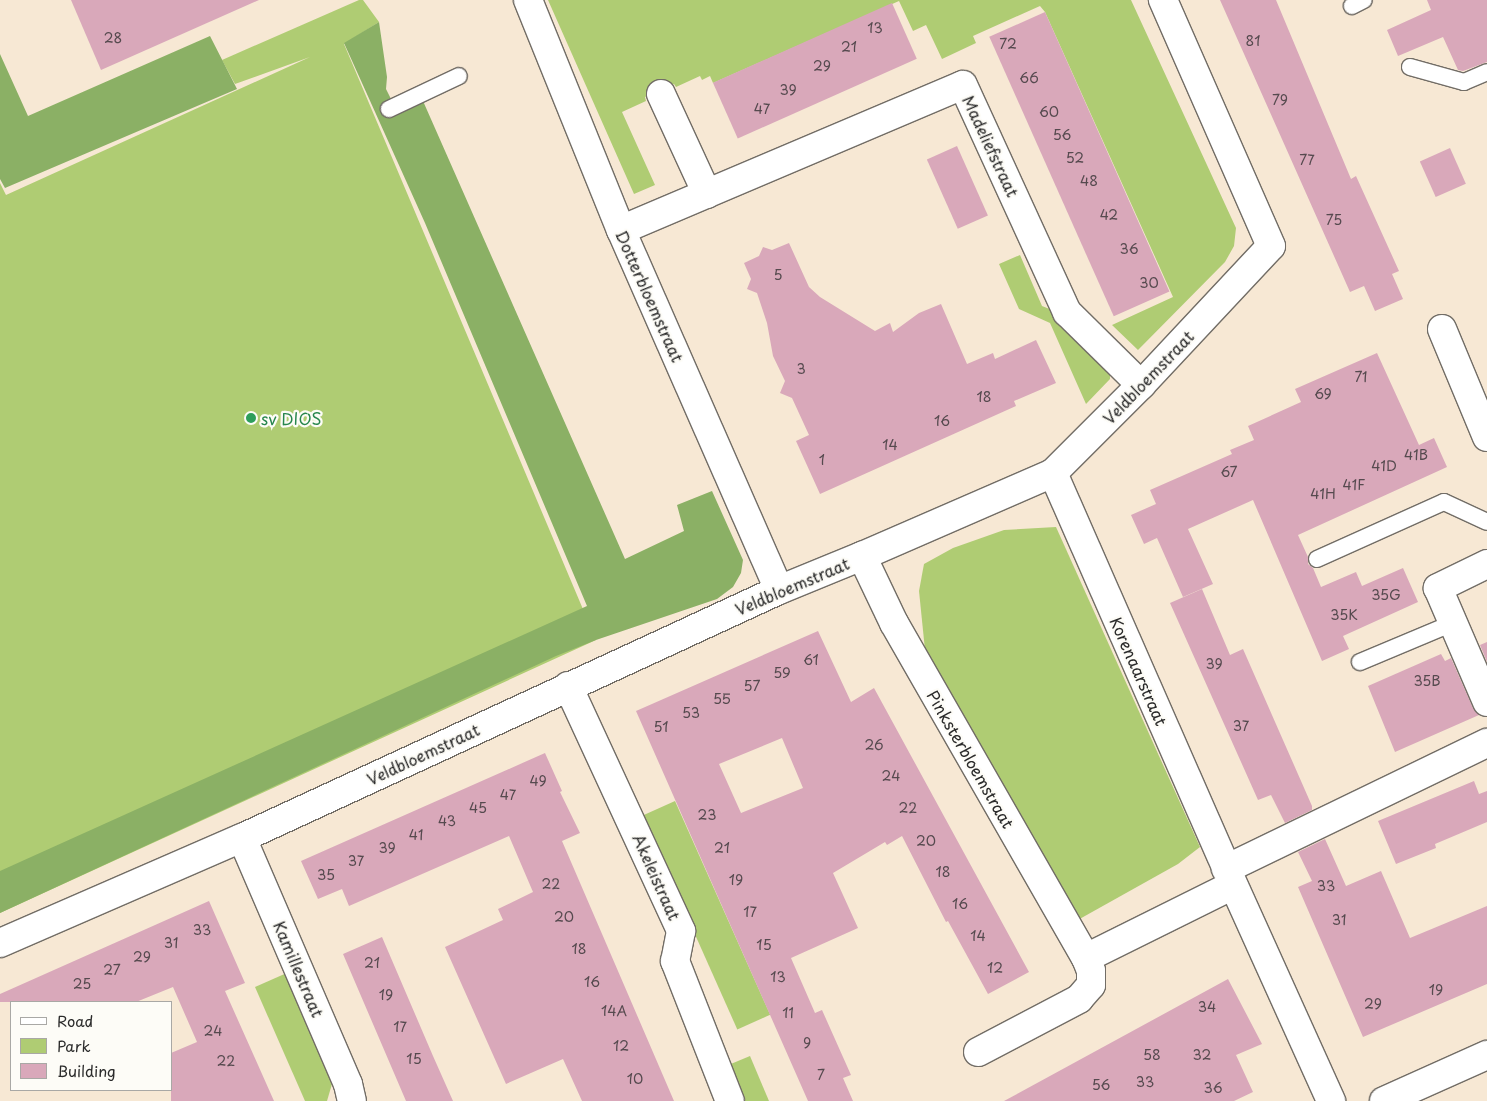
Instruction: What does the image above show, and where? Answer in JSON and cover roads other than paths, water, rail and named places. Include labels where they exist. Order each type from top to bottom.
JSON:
[{"type":"street","name":"Dotterbloemstraat","points":[[528,0],[621,230],[778,590]]},
{"type":"street","name":"Veldbloemstraat","points":[[0,943],[242,838],[778,590],[862,556],[1053,473],[1141,385],[1271,246],[1163,0]]},
{"type":"street","name":"Madeliefstraat","points":[[621,230],[963,85],[1068,312],[1141,385]]},
{"type":"street","points":[[661,94],[707,194]]},
{"type":"street","points":[[1442,329],[1487,437]]},
{"type":"street","name":"Korenaarstraat","points":[[1053,473],[1230,877],[1331,1101]]},
{"type":"street","name":"Pinksterbloemstraat","points":[[862,556],[894,624],[1086,958],[1092,977],[1091,985],[1079,999],[978,1052]]},
{"type":"street","points":[[1487,564],[1438,588],[1487,702]]},
{"type":"street","name":"Akeleistraat","points":[[568,686],[681,931],[675,961],[730,1101]]},
{"type":"street","points":[[1086,958],[1230,877],[1487,742]]},
{"type":"street","name":"Kamillestraat","points":[[242,838],[348,1084],[352,1101]]},
{"type":"street","points":[[1384,1101],[1487,1055]]},
{"type":"lane","points":[[1410,67],[1464,82],[1487,72]]},
{"type":"lane","points":[[388,109],[459,76]]},
{"type":"lane","points":[[1317,559],[1444,502],[1487,522]]},
{"type":"lane","points":[[1360,662],[1453,623]]},
{"type":"place","name":"sv DIOS","points":[[251,418]]}]
